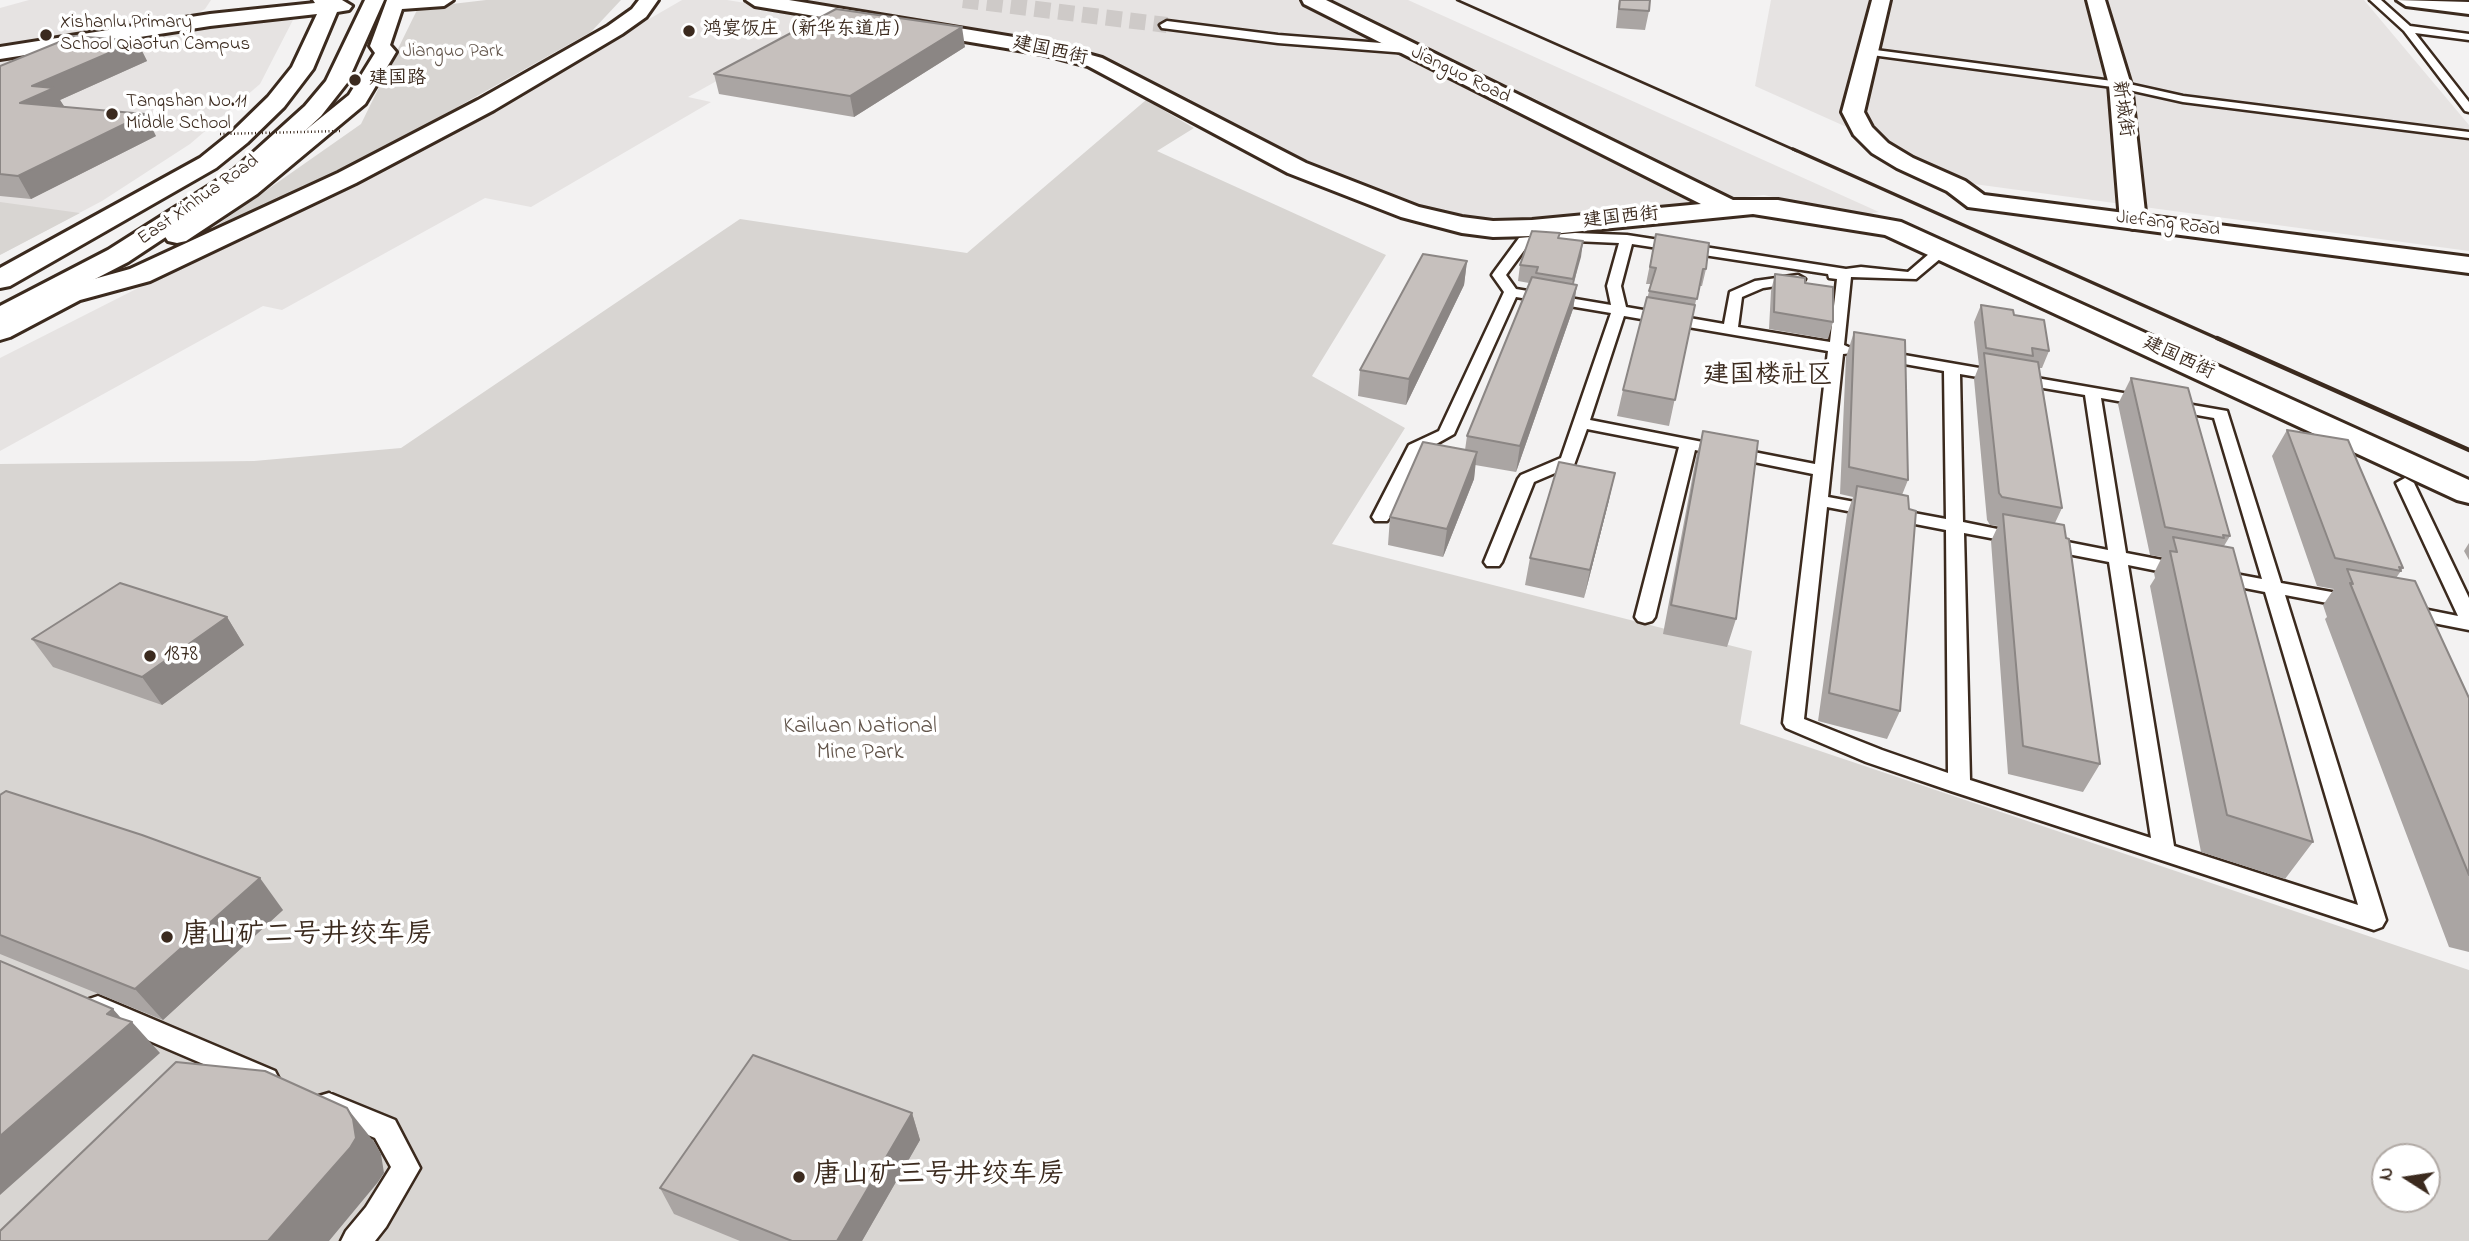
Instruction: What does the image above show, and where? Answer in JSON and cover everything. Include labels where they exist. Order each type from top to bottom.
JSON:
[{"type":"street","points":[[210,20],[222,0]]},
{"type":"street","points":[[0,331],[79,292],[190,228],[248,189],[356,99],[386,52],[380,46],[388,1],[444,0]]},
{"type":"street","points":[[35,300],[79,292],[140,275],[388,157],[486,105],[615,30],[639,13],[649,0]]},
{"type":"street","name":"建国西街","points":[[755,0],[1044,48],[1095,62],[1297,168],[1399,208],[1462,225],[1493,229],[1532,228],[1729,208],[1778,208],[1869,224],[1907,234],[2469,493]]},
{"type":"street","points":[[1311,0],[1407,49]]},
{"type":"street","points":[[1868,52],[1881,0]]},
{"type":"street","name":"新城街","points":[[2096,0],[2120,85],[2133,220]]},
{"type":"street","points":[[2406,0],[2469,8]]},
{"type":"street","name":"East Xinhua Road","points":[[0,317],[118,256],[243,175],[288,136],[336,83],[368,10],[388,1]]},
{"type":"street","points":[[0,53],[335,3]]},
{"type":"street","points":[[0,280],[208,163],[261,117],[291,85],[302,69],[335,3]]},
{"type":"street","name":"East Xinhua Road","points":[[0,300],[158,212],[205,181],[278,122],[309,84],[335,3]]},
{"type":"street","name":"Jianguo Road","points":[[1167,25],[1278,39],[1407,49],[1729,208]]},
{"type":"street","name":"Jiefang Road","points":[[1868,52],[1853,112],[1862,130],[1880,148],[1905,163],[1956,186],[1977,202],[2469,265]]},
{"type":"lane","points":[[2375,0],[2407,29],[2452,80],[2469,109]]},
{"type":"lane","points":[[2407,29],[2469,37]]},
{"type":"lane","points":[[1868,52],[2120,85],[2183,99],[2469,135]]},
{"type":"lane","points":[[1844,273],[1627,239],[1575,237],[1524,241],[1499,275],[1511,292],[1619,310],[1730,330],[1836,348],[2221,414],[2374,920],[1959,785],[1874,756],[1793,723],[1817,500],[1836,348],[1844,273]]},
{"type":"lane","points":[[1493,562],[1527,479],[1568,461],[1619,310],[1614,286],[1627,239]]},
{"type":"lane","points":[[1730,330],[1735,295],[1760,284],[1861,271],[1911,275],[1942,250]]},
{"type":"lane","points":[[1381,517],[1415,449],[1446,434],[1511,292]]},
{"type":"lane","points":[[1952,368],[1959,785]]},
{"type":"lane","points":[[2092,392],[2164,852]]},
{"type":"lane","points":[[1581,423],[1821,470]]},
{"type":"lane","points":[[1645,617],[1688,444]]},
{"type":"lane","points":[[2404,483],[2469,618]]},
{"type":"lane","points":[[1817,500],[2469,624]]},
{"type":"lane","points":[[77,998],[385,1129],[406,1168],[376,1217],[356,1241]]},
{"type":"path","points":[[220,134],[341,131]]},
{"type":"shaded area","name":"Xishanlu Primary School Qiaotun Campus","points":[[29,0],[211,0],[205,9],[184,21],[0,49],[0,8]]},
{"type":"shaded area","points":[[682,0],[727,0],[831,17],[688,97],[711,102],[531,207],[485,198],[282,310],[263,306],[0,451],[0,358],[428,147]]},
{"type":"shaded area","points":[[777,0],[1408,0],[1879,212],[1856,216],[1764,195],[1491,223],[1452,216],[1348,184],[1084,49]]},
{"type":"shaded area","points":[[1771,0],[2364,0],[2469,125],[2469,251],[1974,184],[1755,86]]},
{"type":"shaded area","name":"Tangshan No.11 Middle School","points":[[294,18],[260,84],[190,144],[102,201],[0,255],[0,59],[193,29]]},
{"type":"green space","name":"Jianguo Park","points":[[486,0],[621,0],[591,32],[397,141],[221,228],[214,227],[361,124],[418,8]]},
{"type":"green space","name":"Kailuan National Mine Park","points":[[1146,100],[1194,128],[1157,151],[1386,255],[1312,376],[1405,428],[1332,544],[1752,651],[1740,724],[2469,970],[2469,1241],[0,1241],[0,464],[254,461],[401,448],[740,219],[967,253]]},
{"type":"green space","points":[[0,202],[80,213],[0,255]]},
{"type":"building","points":[[1620,0],[1650,0],[1649,11],[1619,9]]},
{"type":"building","points":[[836,9],[962,27],[850,96],[714,74]]},
{"type":"building","points":[[74,36],[137,41],[32,86],[54,88],[20,103],[145,114],[18,176],[0,174],[0,66]]},
{"type":"building","points":[[1532,231],[1560,233],[1558,238],[1583,241],[1573,279],[1536,273],[1538,267],[1520,265]]},
{"type":"building","points":[[1656,234],[1709,243],[1706,269],[1703,269],[1697,299],[1649,291],[1656,268],[1650,267]]},
{"type":"building","points":[[1423,254],[1467,261],[1409,379],[1360,370]]},
{"type":"building","points":[[1775,274],[1805,278],[1805,283],[1833,287],[1833,322],[1774,312]]},
{"type":"building","points":[[1532,277],[1577,285],[1520,446],[1467,436]]},
{"type":"building","points":[[1647,297],[1695,305],[1675,400],[1623,390]]},
{"type":"building","points":[[1981,305],[2013,310],[2014,315],[2044,320],[2049,351],[2032,348],[2033,356],[1986,348]]},
{"type":"building","points":[[1854,332],[1905,340],[1908,480],[1849,467]]},
{"type":"building","points":[[1984,353],[2038,362],[2062,508],[2002,497],[1999,493]]},
{"type":"building","points":[[2131,378],[2188,388],[2230,536],[2223,535],[2224,538],[2165,527]]},
{"type":"building","points":[[2287,430],[2348,440],[2403,568],[2399,567],[2401,571],[2335,558]]},
{"type":"building","points":[[1703,431],[1758,441],[1736,619],[1671,605]]},
{"type":"building","points":[[1423,442],[1477,452],[1447,529],[1390,517]]},
{"type":"building","points":[[1559,462],[1615,473],[1590,570],[1530,558]]},
{"type":"building","points":[[1857,486],[1908,496],[1909,509],[1916,511],[1900,711],[1829,693]]},
{"type":"building","points":[[2003,514],[2064,525],[2066,538],[2069,539],[2100,764],[2023,746]]},
{"type":"building","points":[[2173,537],[2233,548],[2313,842],[2227,815],[2170,551],[2177,552]]},
{"type":"building","points":[[2347,569],[2415,581],[2469,698],[2469,875],[2350,583],[2353,584]]},
{"type":"building","points":[[120,583],[227,617],[142,677],[32,639]]},
{"type":"building","points":[[6,791],[142,835],[260,878],[135,989],[0,935],[0,795]]},
{"type":"building","points":[[0,961],[113,1009],[107,1014],[132,1022],[0,1136]]},
{"type":"building","name":"唐山矿三号井绞车房","points":[[753,1055],[912,1113],[837,1241],[792,1241],[660,1188]]},
{"type":"building","points":[[176,1062],[265,1071],[347,1108],[353,1119],[356,1138],[268,1241],[0,1241],[0,1231]]},
{"type":"tunnel","points":[[963,0],[1167,25]]},
{"type":"railway","points":[[1457,0],[1797,151]]},
{"type":"railway","points":[[1793,149],[2221,340]]},
{"type":"railway","points":[[2217,338],[2469,450]]},
{"type":"place","name":"鸿宴饭庄（新华东道店）","points":[[689,31]]},
{"type":"place","name":"Xishanlu Primary School Qiaotun Campus","points":[[46,35]]},
{"type":"place","name":"建国路","points":[[355,80]]},
{"type":"place","name":"Tangshan No.11 Middle School","points":[[112,114]]},
{"type":"place","name":"1878","points":[[150,656]]},
{"type":"place","name":"唐山矿二号井绞车房","points":[[167,937]]},
{"type":"place","name":"唐山矿三号井绞车房","points":[[799,1177]]},
{"type":"district","name":"建国楼社区","points":[[1768,378]]}]
